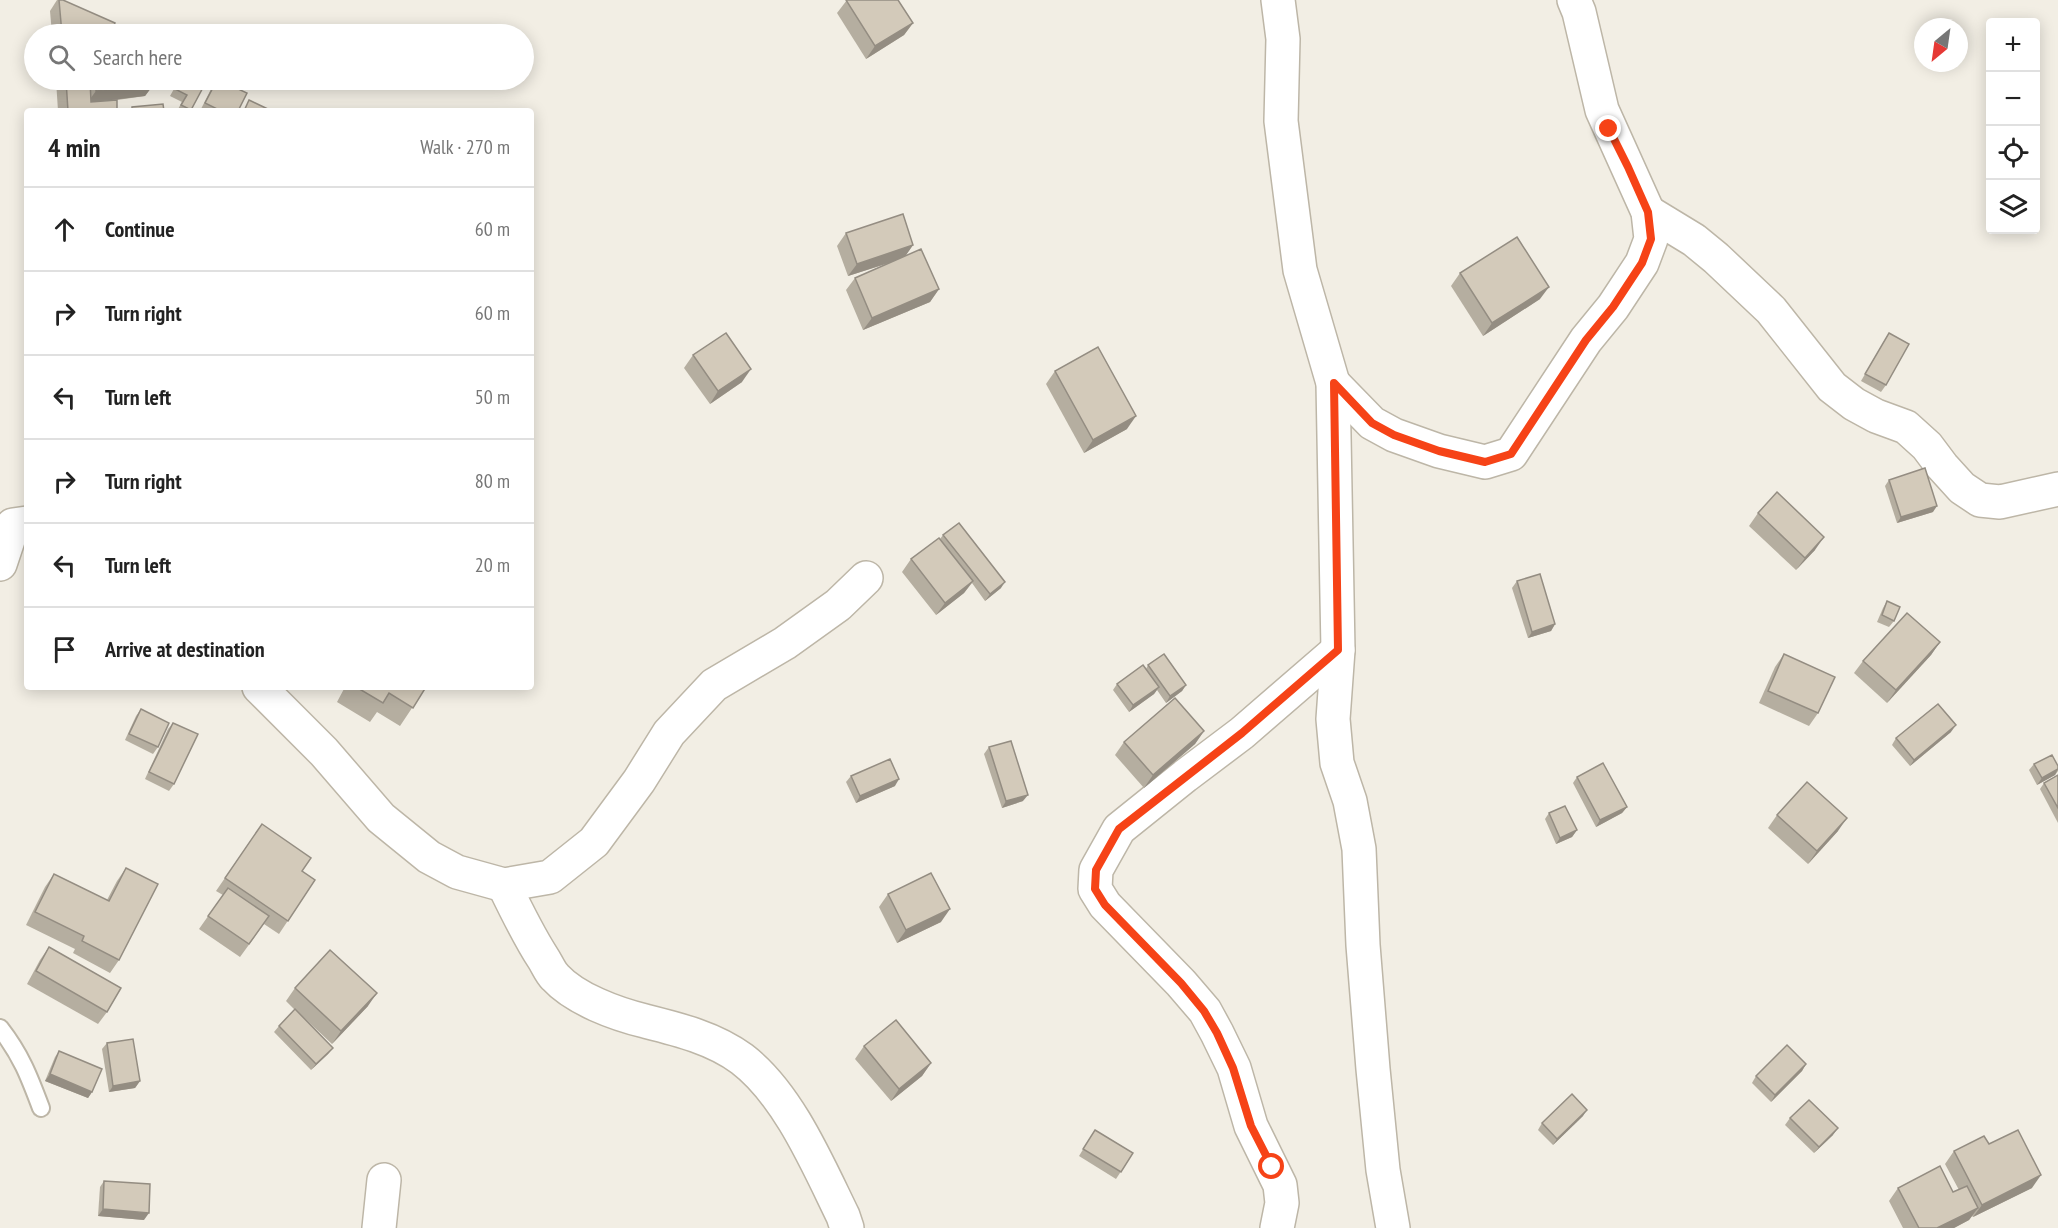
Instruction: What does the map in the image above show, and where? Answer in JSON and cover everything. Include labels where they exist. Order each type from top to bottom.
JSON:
[{"type":"street","points":[[1278,0],[1283,39],[1281,121],[1300,270],[1334,383],[1338,650],[1333,719],[1337,763],[1350,801],[1359,849],[1372,1068],[1383,1170],[1393,1228]]},
{"type":"street","points":[[1334,383],[1372,423],[1394,435],[1439,451],[1485,462],[1511,454],[1586,340],[1613,307],[1642,263],[1651,239],[1648,212],[1602,111],[1579,12],[1574,0]]},
{"type":"street","points":[[1648,212],[1695,240],[1716,258],[1772,309],[1832,387],[1854,404],[1876,416],[1906,427],[1928,446],[1962,488],[1980,500],[2000,502],[2058,489]]},
{"type":"street","points":[[0,564],[13,525],[24,523]]},
{"type":"street","points":[[263,690],[324,752],[381,818],[429,857],[457,872],[504,885],[550,877],[594,842],[639,781],[669,733],[714,684],[785,643],[838,605],[866,578]]},
{"type":"street","points":[[1277,1228],[1282,1203],[1281,1185],[1251,1126],[1233,1068],[1217,1033],[1204,1011],[1181,983],[1105,905],[1095,889],[1096,870],[1119,829],[1242,733],[1338,650]]},
{"type":"street","points":[[504,885],[527,933],[555,978],[579,995],[617,1014],[679,1029],[717,1046],[742,1058],[761,1076],[796,1123],[847,1228]]},
{"type":"street","points":[[379,1228],[384,1180]]},
{"type":"lane","points":[[0,1028],[26,1065],[41,1108]]},
{"type":"building","points":[[59,0],[115,23],[115,24],[61,24]]},
{"type":"building","points":[[846,0],[898,0],[913,23],[875,46]]},
{"type":"building","points":[[67,90],[90,90],[91,102],[117,100],[117,108],[68,108]]},
{"type":"building","points":[[177,90],[202,90],[192,108],[181,105],[187,95]]},
{"type":"building","points":[[212,90],[241,90],[247,93],[240,108],[215,108],[205,103]]},
{"type":"building","points":[[249,100],[266,108],[245,108]]},
{"type":"building","points":[[163,104],[164,108],[132,108]]},
{"type":"building","points":[[903,214],[913,245],[857,264],[846,233]]},
{"type":"building","points":[[1517,237],[1549,287],[1492,323],[1460,273]]},
{"type":"building","points":[[921,249],[939,289],[872,318],[855,278]]},
{"type":"building","points":[[726,333],[751,369],[718,391],[693,355]]},
{"type":"building","points":[[1889,333],[1909,344],[1886,385],[1865,374]]},
{"type":"building","points":[[1098,347],[1136,416],[1093,440],[1055,371]]},
{"type":"building","points":[[1925,468],[1937,506],[1901,517],[1889,480]]},
{"type":"building","points":[[1777,492],[1824,537],[1805,558],[1758,513]]},
{"type":"building","points":[[959,523],[1005,582],[990,594],[943,535]]},
{"type":"building","points":[[939,538],[973,581],[945,603],[911,559]]},
{"type":"building","points":[[1540,574],[1555,624],[1532,632],[1517,581]]},
{"type":"building","points":[[1887,601],[1900,607],[1894,621],[1882,615]]},
{"type":"building","points":[[1907,613],[1940,642],[1896,690],[1863,661]]},
{"type":"building","points":[[1164,654],[1186,685],[1170,696],[1148,665]]},
{"type":"building","points":[[1784,654],[1835,677],[1818,713],[1768,691]]},
{"type":"building","points":[[1143,665],[1159,687],[1133,705],[1117,684]]},
{"type":"building","points":[[361,690],[424,690],[413,708],[389,693],[383,703]]},
{"type":"building","points":[[1175,698],[1204,731],[1153,775],[1124,742]]},
{"type":"building","points":[[1938,704],[1956,725],[1914,760],[1896,738]]},
{"type":"building","points":[[141,709],[169,723],[158,747],[129,734]]},
{"type":"building","points":[[173,723],[198,734],[174,784],[149,772]]},
{"type":"building","points":[[1011,741],[1028,795],[1006,801],[989,747]]},
{"type":"building","points":[[2052,755],[2058,769],[2042,778],[2034,764]]},
{"type":"building","points":[[890,759],[899,779],[860,796],[851,776]]},
{"type":"building","points":[[1603,763],[1627,807],[1600,820],[1577,777]]},
{"type":"building","points":[[2058,775],[2058,808],[2044,783]]},
{"type":"building","points":[[1807,782],[1847,818],[1817,851],[1777,815]]},
{"type":"building","points":[[1565,806],[1577,830],[1560,838],[1549,813]]},
{"type":"building","points":[[262,824],[311,858],[302,871],[315,880],[288,921],[225,878]]},
{"type":"building","points":[[126,868],[158,884],[119,960],[82,941],[84,936],[35,912],[54,874],[109,901]]},
{"type":"building","points":[[931,873],[950,909],[906,930],[888,894]]},
{"type":"building","points":[[228,888],[269,916],[249,944],[208,916]]},
{"type":"building","points":[[49,947],[121,988],[107,1012],[36,971]]},
{"type":"building","points":[[330,950],[377,993],[341,1031],[295,988]]},
{"type":"building","points":[[295,1009],[333,1048],[316,1064],[279,1026]]},
{"type":"building","points":[[896,1020],[931,1063],[899,1089],[864,1046]]},
{"type":"building","points":[[133,1039],[140,1081],[113,1086],[107,1043]]},
{"type":"building","points":[[1787,1045],[1806,1064],[1775,1095],[1756,1076]]},
{"type":"building","points":[[59,1051],[102,1069],[92,1092],[50,1074]]},
{"type":"building","points":[[1572,1094],[1587,1110],[1557,1139],[1542,1123]]},
{"type":"building","points":[[1809,1100],[1838,1128],[1819,1147],[1790,1118]]},
{"type":"building","points":[[1095,1130],[1133,1153],[1121,1172],[1083,1149]]},
{"type":"building","points":[[2018,1130],[2041,1175],[1982,1205],[1954,1151],[1984,1136],[1989,1144]]},
{"type":"building","points":[[1940,1166],[1953,1192],[1967,1186],[1978,1208],[1937,1228],[1919,1228],[1898,1188]]},
{"type":"building","points":[[104,1181],[150,1184],[149,1213],[103,1209]]},
{"type":"route","points":[[1272,1167],[1251,1126],[1233,1068],[1204,1011],[1181,983],[1105,905],[1095,889],[1096,870],[1119,829],[1242,733],[1338,650],[1334,383],[1372,423],[1394,435],[1439,451],[1485,462],[1511,454],[1586,340],[1613,307],[1642,263],[1651,239],[1648,212],[1609,129]]}]
